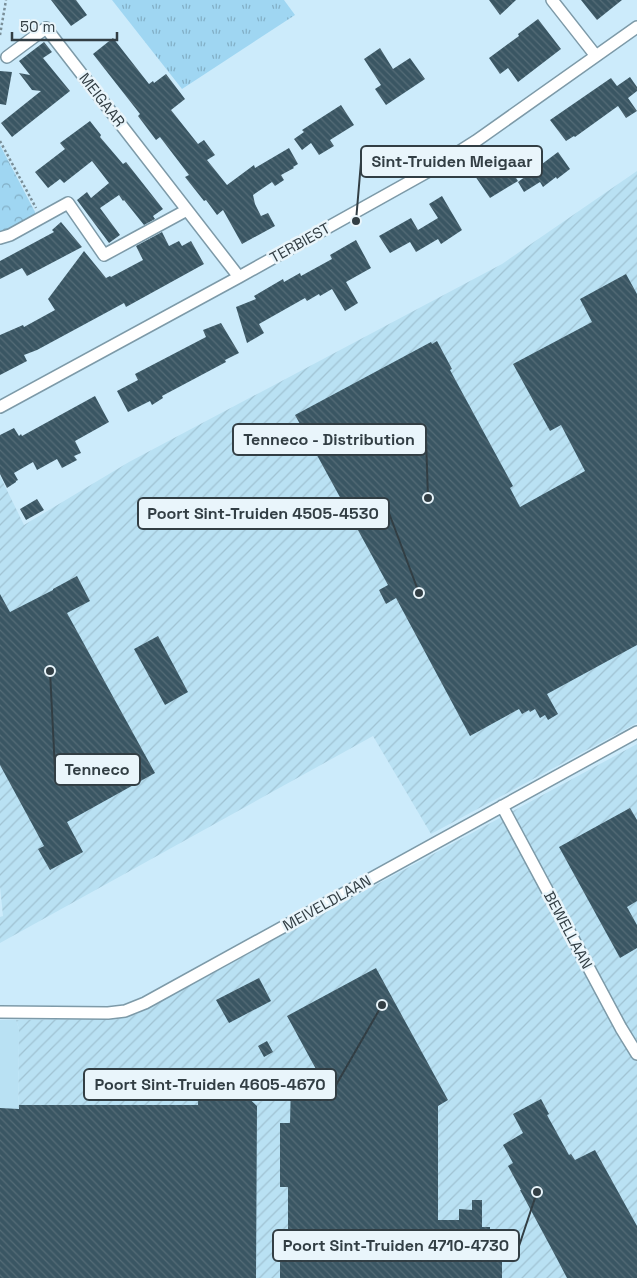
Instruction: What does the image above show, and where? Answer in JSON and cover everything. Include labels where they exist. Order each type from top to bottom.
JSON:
[{"type":"street","points":[[552,0],[596,56]]},
{"type":"street","name":"TERBIEST","points":[[0,406],[239,277],[454,156],[637,27]]},
{"type":"street","name":"MEIGAAR","points":[[7,57],[46,28],[239,277]]},
{"type":"street","points":[[0,238],[10,235],[68,203],[104,255],[187,210]]},
{"type":"street","name":"MEIVELDLAAN","points":[[0,1012],[108,1013],[125,1011],[145,1003],[637,732]]},
{"type":"street","name":"BEWELLAAN","points":[[502,806],[637,1054]]},
{"type":"path","points":[[0,36],[6,0]]},
{"type":"path","points":[[0,141],[41,218]]},
{"type":"shaded area","points":[[637,171],[637,723],[431,834],[373,736],[0,943],[0,917],[3,916],[0,886],[0,476],[24,525],[129,462],[502,264]]},
{"type":"shaded area","points":[[637,744],[637,1278],[17,1278],[19,1029],[16,1020],[117,1019],[137,1014]]},
{"type":"shaded area","points":[[0,1020],[16,1020],[19,1029],[17,1278],[0,1278]]},
{"type":"green space","points":[[112,0],[284,0],[295,15],[182,89]]},
{"type":"green space","points":[[0,145],[35,212],[35,217],[9,230],[0,232]]},
{"type":"building","points":[[51,0],[76,0],[87,15],[71,26]]},
{"type":"building","points":[[489,0],[516,0],[500,15]]},
{"type":"building","points":[[581,0],[622,0],[597,20]]},
{"type":"building","points":[[538,19],[561,49],[518,82],[508,68],[500,74],[489,58]]},
{"type":"building","points":[[113,38],[149,84],[153,81],[154,83],[166,74],[185,99],[171,110],[198,144],[204,140],[215,155],[207,160],[227,185],[254,165],[255,168],[289,148],[298,164],[281,175],[284,180],[275,186],[272,182],[253,195],[261,216],[268,213],[275,226],[242,244],[223,210],[217,215],[206,200],[204,201],[185,177],[189,175],[160,137],[156,140],[138,116],[140,114],[93,54]]},
{"type":"building","points":[[44,42],[52,52],[43,58],[70,91],[12,137],[1,123],[41,91],[32,90],[19,73],[30,75],[19,61]]},
{"type":"building","points":[[380,48],[393,69],[410,58],[425,79],[386,105],[375,89],[381,85],[364,59]]},
{"type":"building","points":[[0,71],[12,72],[6,105],[0,104]]},
{"type":"building","points":[[630,77],[637,87],[637,91],[628,98],[637,111],[626,118],[618,106],[575,137],[566,141],[550,120],[611,78],[617,86]]},
{"type":"building","points":[[341,105],[354,125],[330,140],[334,146],[319,155],[311,143],[302,150],[294,139],[304,132],[302,130]]},
{"type":"building","points":[[90,121],[101,135],[100,137],[123,164],[126,162],[163,209],[153,216],[155,219],[144,225],[119,195],[100,208],[120,235],[109,243],[77,200],[87,192],[91,198],[109,183],[92,161],[64,183],[60,179],[48,188],[35,172],[65,149],[60,143]]},
{"type":"building","points":[[558,152],[570,169],[543,187],[540,182],[524,192],[518,182]]},
{"type":"building","points":[[504,159],[518,181],[490,198],[475,176]]},
{"type":"building","points":[[442,196],[462,230],[441,244],[438,239],[416,252],[410,242],[390,253],[379,236],[411,218],[418,230],[438,218],[429,204]]},
{"type":"building","points":[[61,222],[82,247],[27,276],[22,268],[0,279],[0,261],[54,232],[52,230]]},
{"type":"building","points":[[162,232],[169,246],[179,241],[182,246],[191,241],[204,264],[126,307],[124,303],[37,350],[24,355],[27,361],[0,375],[0,335],[23,325],[24,327],[55,310],[48,299],[84,251],[106,278],[111,277],[143,260],[136,246]]},
{"type":"building","points":[[356,240],[371,268],[346,282],[358,303],[345,311],[332,289],[307,301],[305,298],[259,324],[264,333],[247,343],[236,307],[256,299],[254,296],[283,279],[284,282],[300,273],[301,276],[332,259],[330,255]]},
{"type":"building","points":[[626,274],[637,294],[637,645],[547,694],[558,714],[548,720],[545,715],[540,718],[535,709],[522,714],[519,709],[470,736],[396,598],[386,604],[379,590],[388,585],[295,415],[431,342],[432,344],[437,341],[452,369],[450,370],[513,486],[510,488],[520,507],[585,471],[561,425],[550,431],[513,364],[592,322],[580,299]]},
{"type":"building","points":[[221,323],[239,353],[225,360],[226,362],[162,396],[163,398],[152,405],[150,401],[128,412],[117,391],[138,380],[135,374],[206,337],[203,330]]},
{"type":"building","points":[[95,396],[109,422],[75,441],[81,453],[74,456],[77,460],[62,468],[57,459],[37,470],[33,462],[14,473],[18,480],[7,488],[0,474],[0,435],[14,428],[19,436],[21,434],[22,436]]},
{"type":"building","points":[[37,499],[44,510],[26,520],[20,509]]},
{"type":"building","points":[[77,576],[90,601],[67,613],[155,773],[67,822],[83,852],[50,870],[38,849],[44,846],[0,765],[0,594],[10,612]]},
{"type":"building","points":[[158,636],[188,692],[165,705],[134,649]]},
{"type":"building","points":[[630,808],[637,820],[637,901],[627,907],[637,925],[637,948],[620,958],[559,847]]},
{"type":"building","points":[[376,968],[448,1100],[438,1106],[438,1220],[459,1220],[459,1209],[472,1210],[472,1200],[482,1200],[482,1227],[490,1227],[490,1250],[502,1250],[502,1278],[280,1278],[280,1239],[288,1239],[288,1187],[280,1187],[280,1123],[290,1123],[291,1082],[323,1082],[287,1016]]},
{"type":"building","points":[[259,978],[271,1001],[229,1023],[216,1000]]},
{"type":"building","points":[[267,1041],[273,1052],[264,1057],[258,1046]]},
{"type":"building","points":[[199,1071],[219,1071],[257,1106],[256,1278],[0,1278],[0,1108],[19,1109],[19,1105],[198,1105]]},
{"type":"building","points":[[541,1099],[549,1114],[547,1115],[569,1155],[571,1154],[575,1160],[595,1150],[637,1226],[637,1278],[567,1278],[508,1166],[513,1163],[503,1145],[523,1133],[513,1114]]},
{"type":"place","name":"Sint-Truiden Meigaar","points":[[356,221]]},
{"type":"place","name":"Tenneco - Distribution","points":[[428,498]]},
{"type":"place","name":"Poort Sint-Truiden 4505-4530","points":[[419,593]]},
{"type":"place","name":"Tenneco","points":[[50,671]]},
{"type":"place","name":"Poort Sint-Truiden 4605-4670","points":[[382,1005]]},
{"type":"place","name":"Poort Sint-Truiden 4710-4730","points":[[537,1192]]}]
